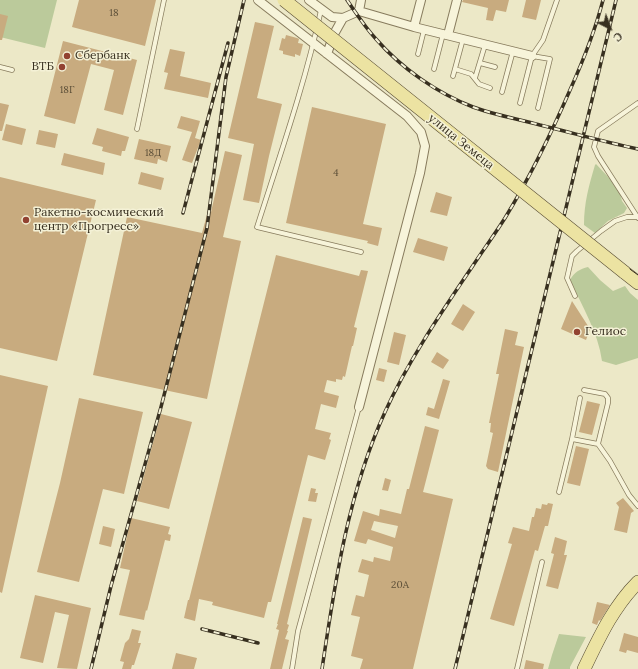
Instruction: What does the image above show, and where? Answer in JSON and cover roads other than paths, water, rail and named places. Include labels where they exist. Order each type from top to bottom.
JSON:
[{"type":"main road","name":"улица Земеца","points":[[284,0],[638,283]]},
{"type":"main road","points":[[584,669],[602,630],[638,582]]},
{"type":"street","points":[[258,0],[407,116],[422,132],[425,146],[418,180],[359,407]]},
{"type":"street","points":[[309,0],[332,17],[343,18],[359,11],[424,30],[532,56]]},
{"type":"street","points":[[359,11],[361,0]]},
{"type":"street","points":[[414,27],[421,0]]},
{"type":"street","points":[[445,34],[456,0]]},
{"type":"street","points":[[327,54],[334,34],[343,18]]},
{"type":"lane","points":[[137,129],[164,0]]},
{"type":"lane","points":[[520,103],[532,56],[543,40],[557,0]]},
{"type":"lane","points":[[321,10],[314,44],[303,82],[257,227],[361,252]]},
{"type":"lane","points":[[418,54],[424,30]]},
{"type":"lane","points":[[434,69],[445,34]]},
{"type":"lane","points":[[453,76],[463,39]]},
{"type":"lane","points":[[475,78],[486,44]]},
{"type":"lane","points":[[502,92],[513,51]]},
{"type":"lane","points":[[532,56],[550,59],[538,108]]},
{"type":"lane","points":[[480,63],[495,68]]},
{"type":"lane","points":[[0,67],[12,70]]},
{"type":"lane","points":[[455,68],[472,74],[479,84],[490,88]]},
{"type":"lane","points":[[638,103],[598,131],[594,146],[598,156],[638,218]]},
{"type":"lane","points":[[575,296],[567,278],[572,256],[615,221],[626,217],[638,218]]},
{"type":"lane","points":[[584,390],[605,394],[608,398],[598,444]]},
{"type":"lane","points":[[559,492],[580,398]]},
{"type":"lane","points":[[292,669],[298,631],[359,407]]},
{"type":"lane","points":[[572,439],[598,444],[610,461],[629,495],[638,506]]},
{"type":"lane","points":[[517,669],[542,562]]},
{"type":"tram line","points":[[293,0],[638,275]]},
{"type":"railway","points":[[91,669],[111,586],[161,407],[207,228],[226,77],[244,0]]},
{"type":"railway","points":[[347,0],[368,30],[386,50],[408,70],[446,95],[473,107],[490,112],[638,149]]},
{"type":"railway","points":[[322,669],[344,538],[361,474],[385,412],[404,374],[449,302],[505,218],[532,171],[580,68],[603,0]]},
{"type":"railway","points":[[455,669],[616,0]]},
{"type":"railway","points":[[183,213],[228,43]]},
{"type":"railway","points":[[202,629],[258,643]]},
{"type":"place","name":"Сбербанк","points":[[67,56]]},
{"type":"place","name":"ВТБ","points":[[62,67]]},
{"type":"place","name":"Ракетно-космический центр «Прогресс»","points":[[26,220]]},
{"type":"place","name":"Гелиос","points":[[577,332]]}]
